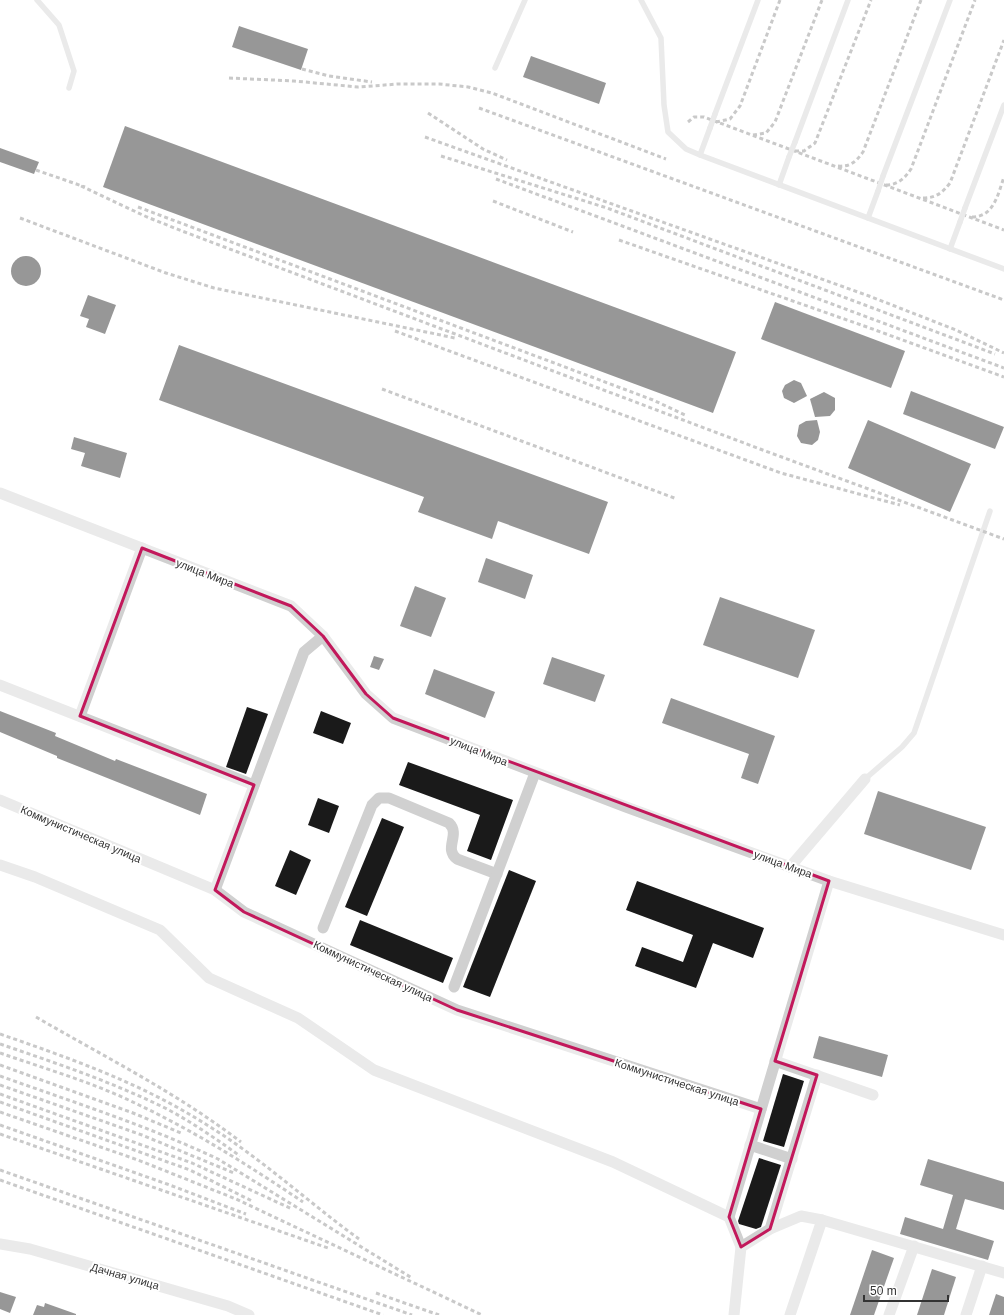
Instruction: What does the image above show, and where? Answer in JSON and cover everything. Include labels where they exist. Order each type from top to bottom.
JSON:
[{"type":"street","name":"улица Мира","points":[[0,493],[291,606],[323,636],[366,694],[393,718],[535,773],[829,881],[1004,935]]},
{"type":"street","points":[[80,716],[142,548]]},
{"type":"street","points":[[215,890],[304,652],[323,636]]},
{"type":"street","points":[[0,685],[254,785]]},
{"type":"street","points":[[454,987],[535,773]]},
{"type":"street","points":[[790,867],[865,778]]},
{"type":"street","points":[[323,928],[372,805],[379,798],[389,798],[449,822],[453,827],[454,833],[450,849],[452,855],[496,874]]},
{"type":"street","name":"Коммунистическая улица","points":[[0,800],[215,890],[244,912],[457,1010],[761,1109]]},
{"type":"street","points":[[0,865],[35,877],[160,930],[209,978],[298,1018],[374,1070],[613,1162],[729,1217]]},
{"type":"street","points":[[734,1315],[741,1247],[729,1217],[829,881]]},
{"type":"street","points":[[775,1061],[873,1095]]},
{"type":"street","points":[[770,1229],[817,1075]]},
{"type":"street","points":[[750,1145],[792,1159]]},
{"type":"street","points":[[741,1247],[770,1229],[801,1216],[822,1220],[1004,1273]]},
{"type":"street","points":[[790,1315],[822,1220]]},
{"type":"street","name":"Дачная улица","points":[[0,1244],[30,1249],[228,1306],[249,1315]]},
{"type":"street","points":[[888,1315],[914,1246]]},
{"type":"street","points":[[966,1315],[982,1266]]},
{"type":"lane","points":[[37,0],[59,25],[74,71],[69,88]]},
{"type":"lane","points":[[495,68],[525,0]]},
{"type":"lane","points":[[641,0],[660,38],[664,105],[668,132],[686,149],[1004,269]]},
{"type":"lane","points":[[700,155],[758,0]]},
{"type":"lane","points":[[779,185],[848,0]]},
{"type":"lane","points":[[868,218],[950,0]]},
{"type":"lane","points":[[950,249],[1004,105]]},
{"type":"lane","points":[[865,778],[902,748],[914,733],[990,511]]},
{"type":"highlighted area","points":[[142,548],[291,606],[323,636],[366,694],[393,718],[829,881],[775,1061],[817,1075],[770,1229],[741,1247],[729,1217],[761,1109],[457,1010],[244,912],[215,890],[254,785],[80,716]]},
{"type":"building","points":[[239,26],[308,49],[301,70],[232,47]]},
{"type":"building","points":[[531,56],[606,83],[599,104],[523,77]]},
{"type":"building","points":[[125,126],[736,352],[713,413],[103,187]]},
{"type":"building","points":[[0,148],[39,162],[34,174],[0,162]]},
{"type":"building","points":[[26,256],[37,260],[41,271],[37,282],[26,286],[15,282],[11,271],[15,260]]},
{"type":"building","points":[[88,295],[116,305],[105,334],[86,327],[89,319],[80,316]]},
{"type":"building","points":[[775,302],[905,351],[891,388],[761,339]]},
{"type":"building","points":[[179,345],[608,502],[589,554],[498,521],[492,539],[418,512],[424,497],[159,400]]},
{"type":"building","points":[[794,380],[801,383],[807,396],[794,403],[784,398],[782,391],[785,385]]},
{"type":"building","points":[[911,391],[1004,427],[995,449],[903,414]]},
{"type":"building","points":[[824,392],[835,398],[835,410],[830,416],[815,417],[810,399]]},
{"type":"building","points":[[817,420],[820,432],[818,440],[812,445],[801,443],[797,436],[799,425],[806,421]]},
{"type":"building","points":[[868,420],[971,464],[950,512],[848,468]]},
{"type":"building","points":[[74,437],[127,453],[120,478],[81,466],[85,453],[71,449]]},
{"type":"building","points":[[486,558],[533,575],[525,599],[478,582]]},
{"type":"building","points":[[415,586],[446,598],[431,637],[400,626]]},
{"type":"building","points":[[720,597],[815,630],[798,678],[703,645]]},
{"type":"building","points":[[374,656],[384,659],[379,670],[370,667]]},
{"type":"building","points":[[552,657],[605,675],[595,702],[543,684]]},
{"type":"building","points":[[434,669],[495,692],[485,718],[425,694]]},
{"type":"building","points":[[671,698],[775,736],[758,784],[741,778],[749,754],[662,723]]},
{"type":"building","points":[[247,707],[268,714],[246,774],[226,767]]},
{"type":"building","points":[[0,711],[56,733],[55,736],[115,761],[116,759],[207,794],[200,815],[57,758],[57,756],[0,732]]},
{"type":"building","points":[[321,711],[351,723],[343,744],[313,733]]},
{"type":"building","points":[[408,762],[513,800],[491,860],[467,851],[480,815],[399,785]]},
{"type":"building","points":[[878,791],[986,827],[971,870],[864,834]]},
{"type":"building","points":[[318,798],[339,806],[329,833],[308,825]]},
{"type":"building","points":[[382,818],[404,827],[367,916],[345,907]]},
{"type":"building","points":[[290,850],[311,860],[296,895],[275,886]]},
{"type":"building","points":[[509,870],[536,881],[490,997],[463,987]]},
{"type":"building","points":[[637,881],[764,928],[753,958],[713,943],[696,988],[635,966],[642,947],[683,962],[693,935],[626,910]]},
{"type":"building","points":[[360,920],[453,958],[443,983],[350,945]]},
{"type":"building","points":[[819,1036],[888,1055],[882,1077],[813,1058]]},
{"type":"building","points":[[783,1074],[804,1081],[784,1147],[763,1141]]},
{"type":"building","points":[[759,1158],[781,1165],[761,1227],[756,1229],[739,1224],[738,1221]]},
{"type":"building","points":[[928,1159],[1004,1182],[1004,1210],[965,1199],[956,1229],[994,1241],[988,1260],[900,1234],[905,1217],[943,1229],[953,1195],[920,1185]]},
{"type":"building","points":[[872,1250],[894,1258],[874,1315],[850,1315]]},
{"type":"building","points":[[932,1269],[956,1277],[944,1315],[917,1315]]},
{"type":"building","points":[[0,1292],[16,1297],[10,1313],[0,1309]]},
{"type":"building","points":[[996,1294],[1004,1297],[1004,1315],[989,1315]]},
{"type":"building","points":[[45,1303],[76,1315],[33,1315],[37,1305],[44,1307]]},
{"type":"railway","points":[[716,122],[730,119],[740,106],[780,0]]},
{"type":"railway","points":[[753,135],[766,133],[775,122],[822,0]]},
{"type":"railway","points":[[795,151],[804,151],[815,143],[871,0]]},
{"type":"railway","points":[[838,166],[849,165],[858,159],[863,152],[921,0]]},
{"type":"railway","points":[[886,185],[894,184],[901,180],[911,169],[975,0]]},
{"type":"railway","points":[[923,198],[932,197],[938,194],[950,183],[1004,40]]},
{"type":"railway","points":[[302,69],[329,76],[372,82]]},
{"type":"railway","points":[[229,78],[294,81],[358,87],[398,84],[439,84],[468,87],[492,93],[666,159]]},
{"type":"railway","points":[[479,108],[1004,300]]},
{"type":"railway","points":[[428,113],[483,149],[507,160]]},
{"type":"railway","points":[[688,122],[694,117],[704,117],[1004,230]]},
{"type":"railway","points":[[425,137],[869,296],[956,330],[1004,353]]},
{"type":"railway","points":[[441,156],[607,208],[995,354]]},
{"type":"railway","points":[[36,170],[85,187]]},
{"type":"railway","points":[[972,217],[979,216],[990,209],[997,197],[1004,177]]},
{"type":"railway","points":[[496,179],[1004,368]]},
{"type":"railway","points":[[81,186],[147,217],[182,231],[760,449],[1004,539]]},
{"type":"railway","points":[[493,201],[573,232]]},
{"type":"railway","points":[[138,207],[653,400],[685,415]]},
{"type":"railway","points":[[20,218],[166,273],[214,288],[455,338]]},
{"type":"railway","points":[[619,240],[1004,377]]},
{"type":"railway","points":[[395,331],[781,473],[900,505]]},
{"type":"railway","points":[[382,389],[677,499]]},
{"type":"railway","points":[[36,1017],[166,1091],[192,1107],[241,1142]]},
{"type":"railway","points":[[0,1034],[80,1063],[132,1085],[183,1110],[227,1138],[359,1239]]},
{"type":"railway","points":[[0,1044],[84,1073],[165,1108],[185,1119],[240,1156]]},
{"type":"railway","points":[[0,1053],[88,1083],[160,1115],[223,1150],[303,1202]]},
{"type":"railway","points":[[0,1065],[133,1113],[181,1133]]},
{"type":"railway","points":[[0,1076],[138,1125],[218,1159],[412,1278]]},
{"type":"railway","points":[[0,1085],[142,1135],[234,1173]]},
{"type":"railway","points":[[0,1094],[192,1163],[292,1209]]},
{"type":"railway","points":[[0,1102],[190,1170],[252,1201]]},
{"type":"railway","points":[[0,1112],[138,1160],[236,1199],[482,1315]]},
{"type":"railway","points":[[0,1125],[167,1184],[246,1214]]},
{"type":"railway","points":[[0,1134],[328,1248]]},
{"type":"railway","points":[[0,1170],[412,1315]]},
{"type":"railway","points":[[0,1180],[383,1315]]},
{"type":"railway","points":[[376,1293],[439,1315]]}]
